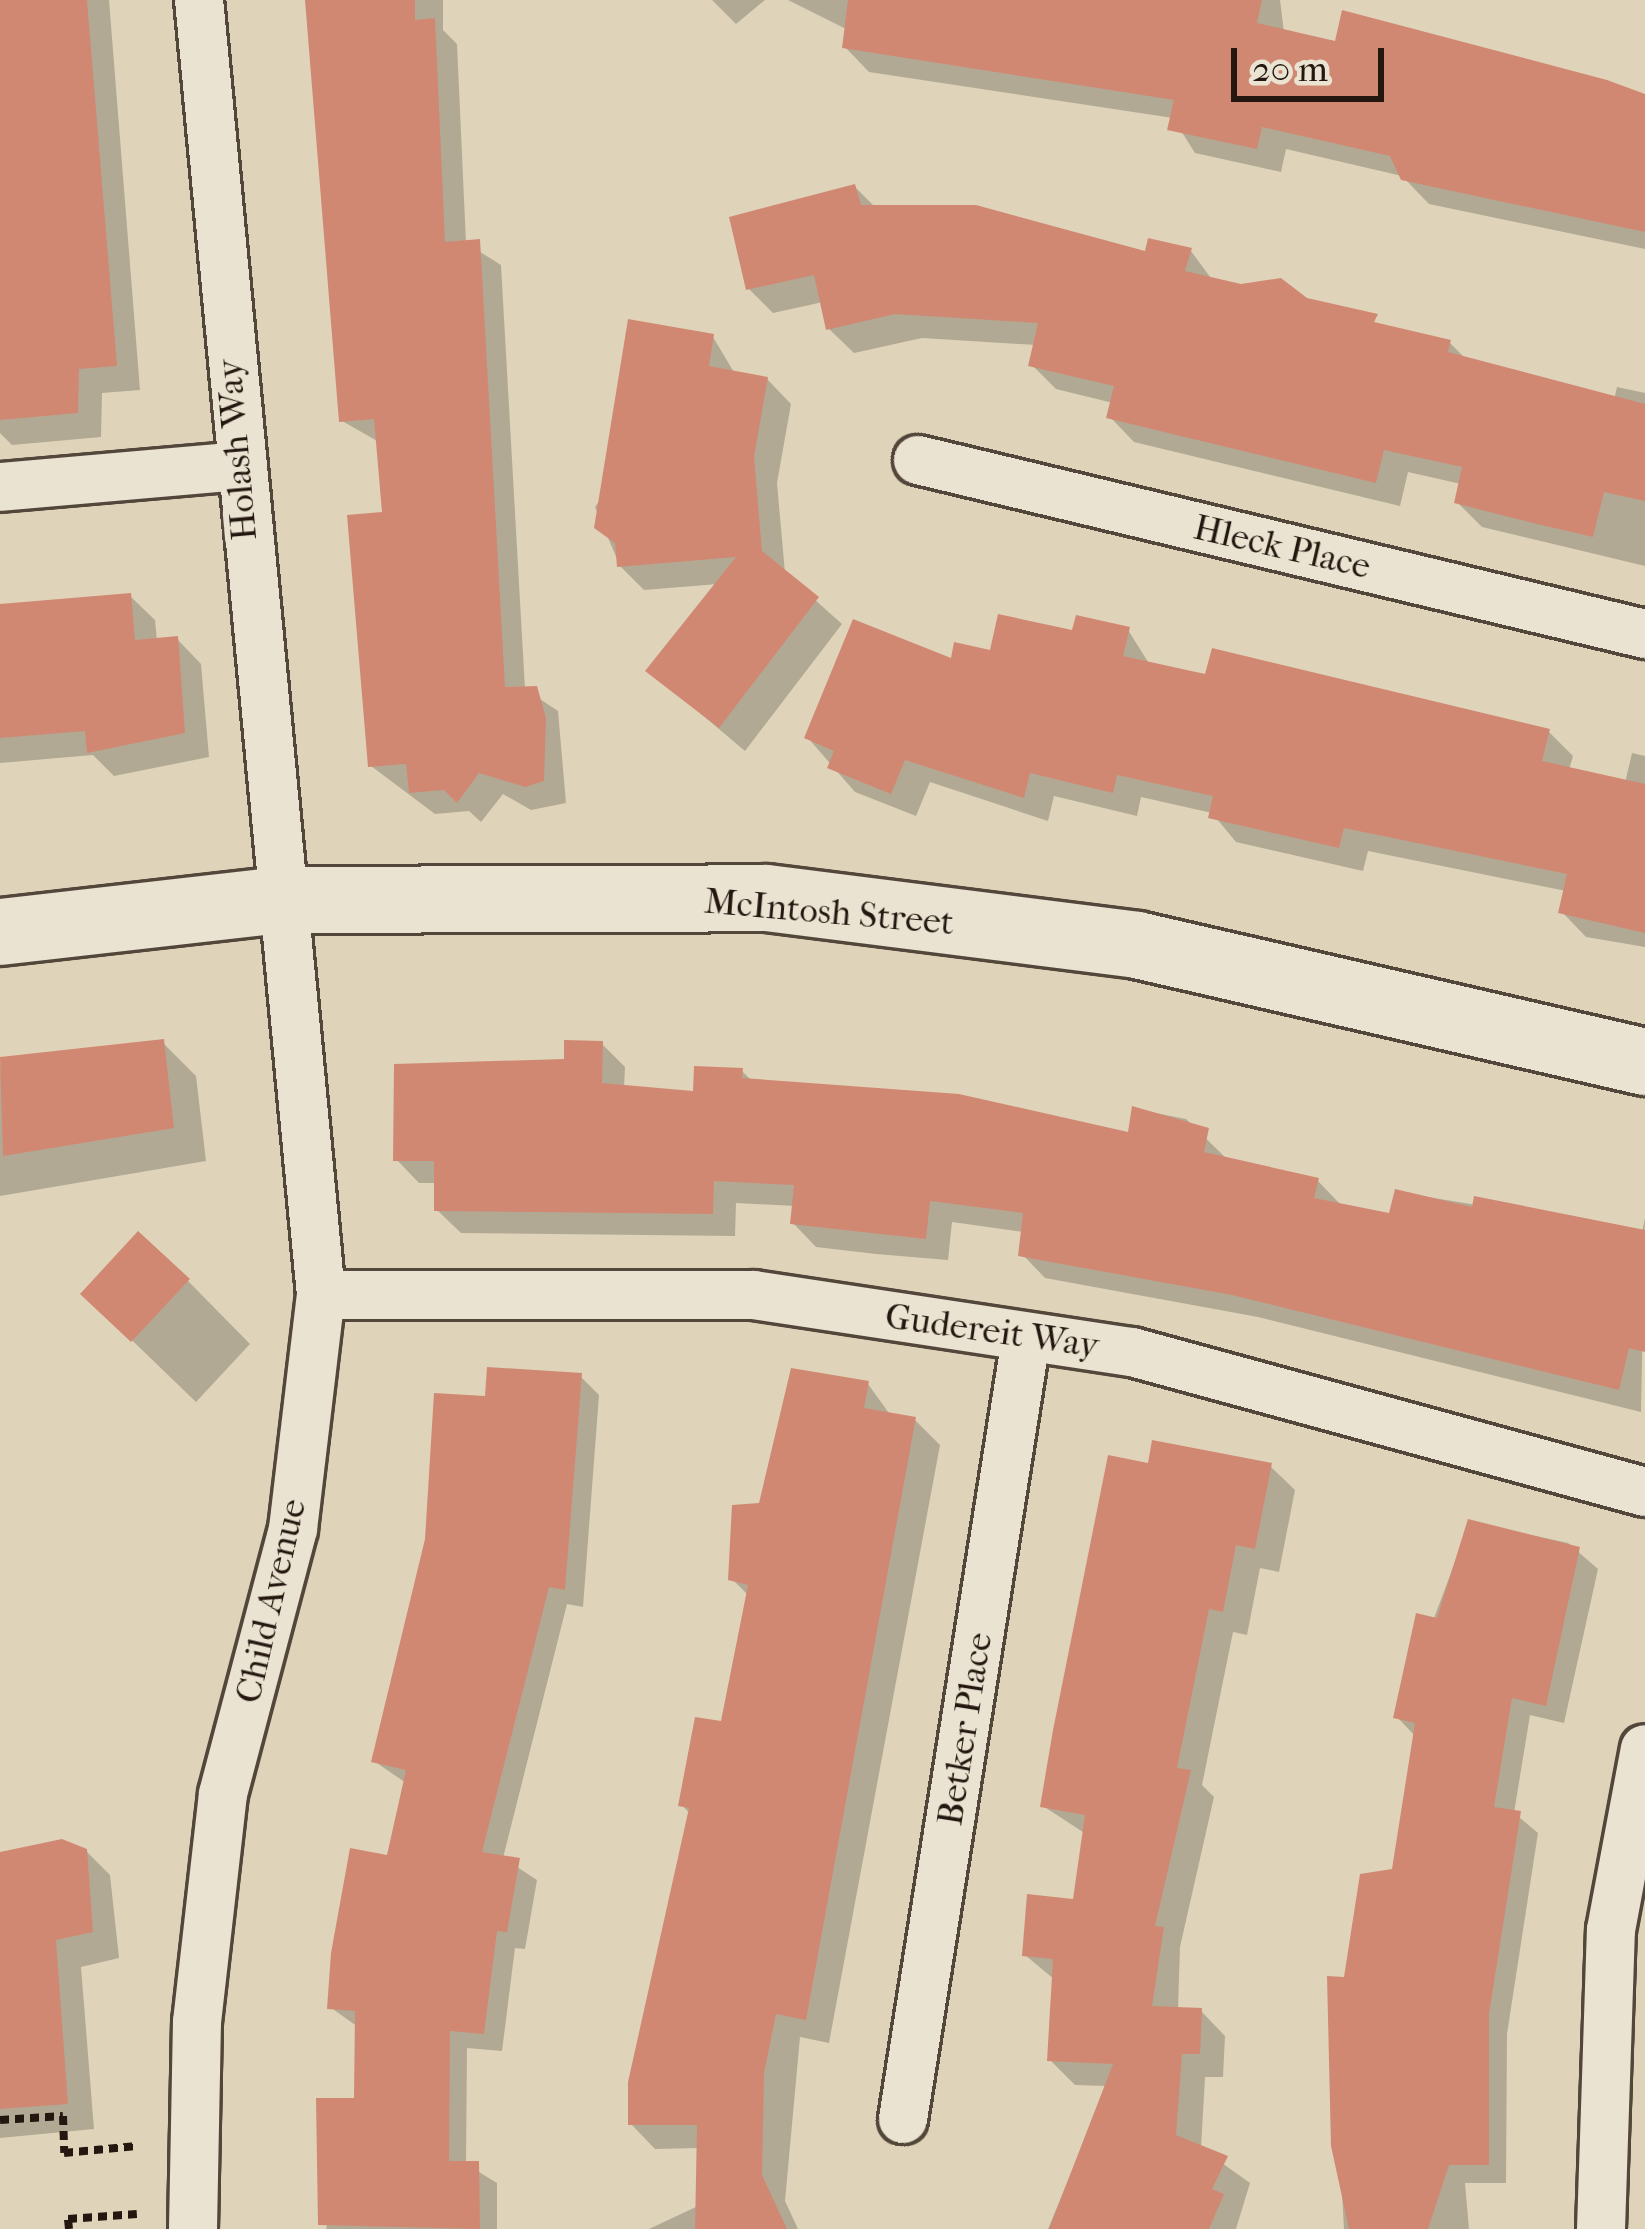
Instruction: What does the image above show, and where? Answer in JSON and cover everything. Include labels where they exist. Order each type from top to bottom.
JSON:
[{"type":"street","name":"Holash Way","points":[[199,0],[279,900]]},
{"type":"street","name":"Hleck Place","points":[[918,460],[1645,634]]},
{"type":"street","points":[[0,487],[238,466]]},
{"type":"street","name":"McIntosh Street","points":[[0,932],[279,900],[766,898],[1137,945],[1645,1062]]},
{"type":"street","name":"Child Avenue","points":[[193,2229],[197,2022],[223,1793],[293,1529],[321,1295],[279,900]]},
{"type":"street","name":"Gudereit Way","points":[[321,1295],[754,1295],[1132,1352],[1645,1492]]},
{"type":"street","name":"Betker Place","points":[[903,2119],[1027,1339]]},
{"type":"street","points":[[1601,2229],[1611,1930],[1645,1749]]},
{"type":"path","points":[[0,2120],[62,2116],[64,2153],[137,2146]]},
{"type":"path","points":[[69,2229],[68,2219],[137,2215]]},
{"type":"building","points":[[0,0],[87,0],[117,366],[79,369],[78,413],[0,420]]},
{"type":"building","points":[[305,0],[415,0],[415,20],[435,18],[445,242],[480,239],[505,687],[537,686],[546,718],[544,781],[525,787],[479,773],[457,803],[444,790],[409,793],[406,764],[368,767],[347,515],[382,512],[374,419],[339,422]]},
{"type":"building","points":[[848,0],[1262,0],[1257,23],[1335,41],[1342,10],[1607,80],[1645,94],[1645,232],[1401,180],[1390,156],[1262,127],[1257,149],[1167,130],[1174,100],[842,48]]},
{"type":"building","points":[[855,184],[861,205],[976,205],[1145,251],[1148,238],[1192,248],[1185,271],[1241,284],[1281,278],[1307,298],[1378,314],[1374,322],[1451,340],[1448,352],[1645,404],[1645,501],[1604,492],[1593,537],[1533,523],[1454,503],[1462,467],[1384,450],[1376,483],[1106,418],[1114,386],[1028,366],[1038,323],[895,314],[826,330],[814,275],[746,290],[729,217]]},
{"type":"building","points":[[628,319],[714,334],[709,366],[768,377],[754,457],[762,551],[819,597],[719,728],[645,671],[736,557],[617,567],[615,543],[594,528]]},
{"type":"building","points":[[131,593],[135,640],[178,636],[185,733],[87,753],[85,731],[0,738],[0,604]]},
{"type":"building","points":[[998,614],[1072,630],[1076,615],[1130,627],[1123,656],[1205,674],[1212,648],[1550,729],[1542,761],[1645,784],[1645,933],[1558,913],[1567,874],[1344,828],[1339,848],[1208,818],[1213,796],[1117,775],[1113,793],[1030,773],[1024,798],[905,760],[891,794],[827,768],[834,751],[804,738],[853,619],[951,658],[954,642],[990,650]]},
{"type":"building","points":[[164,1039],[174,1128],[3,1156],[0,1057]]},
{"type":"building","points":[[564,1040],[603,1041],[602,1083],[693,1091],[694,1066],[743,1068],[742,1078],[959,1094],[1128,1132],[1132,1106],[1209,1128],[1204,1152],[1319,1178],[1314,1198],[1389,1213],[1395,1189],[1472,1207],[1474,1196],[1645,1230],[1645,1352],[1629,1348],[1619,1390],[1232,1295],[1018,1256],[1023,1213],[930,1201],[926,1239],[790,1224],[794,1185],[714,1181],[713,1214],[434,1211],[434,1161],[393,1161],[394,1064],[564,1059]]},
{"type":"building","points":[[138,1231],[190,1279],[131,1342],[80,1294]]},
{"type":"building","points":[[487,1367],[582,1373],[565,1590],[549,1587],[482,1852],[520,1858],[507,1932],[497,1931],[484,2034],[450,2031],[449,2161],[479,2161],[480,2229],[318,2225],[316,2098],[354,2098],[355,2011],[327,2009],[331,1953],[350,1848],[387,1855],[406,1770],[371,1762],[425,1539],[434,1393],[485,1396]]},
{"type":"building","points":[[791,1368],[869,1381],[864,1408],[916,1417],[806,2020],[776,2014],[764,2073],[762,2175],[787,2229],[695,2229],[697,2125],[628,2125],[628,2082],[689,1808],[678,1806],[695,1717],[721,1721],[748,1585],[728,1580],[732,1505],[759,1503]]},
{"type":"building","points":[[1152,1440],[1272,1463],[1255,1549],[1236,1545],[1223,1612],[1209,1609],[1177,1768],[1191,1770],[1155,1926],[1164,1927],[1152,2006],[1202,2008],[1200,2054],[1182,2054],[1176,2135],[1228,2156],[1212,2189],[1224,2194],[1209,2229],[1049,2229],[1113,2064],[1047,2061],[1053,1959],[1022,1956],[1027,1894],[1073,1899],[1085,1815],[1040,1807],[1053,1730],[1108,1455],[1148,1463]]},
{"type":"building","points":[[1468,1519],[1580,1547],[1546,1706],[1512,1698],[1494,1807],[1521,1811],[1489,2014],[1489,2165],[1449,2165],[1428,2229],[1349,2229],[1331,2146],[1327,1976],[1344,1977],[1360,1874],[1392,1869],[1415,1723],[1393,1718],[1416,1613],[1437,1618]]},
{"type":"building","points":[[62,1839],[87,1849],[93,1932],[56,1940],[68,2104],[0,2109],[0,1852]]}]
